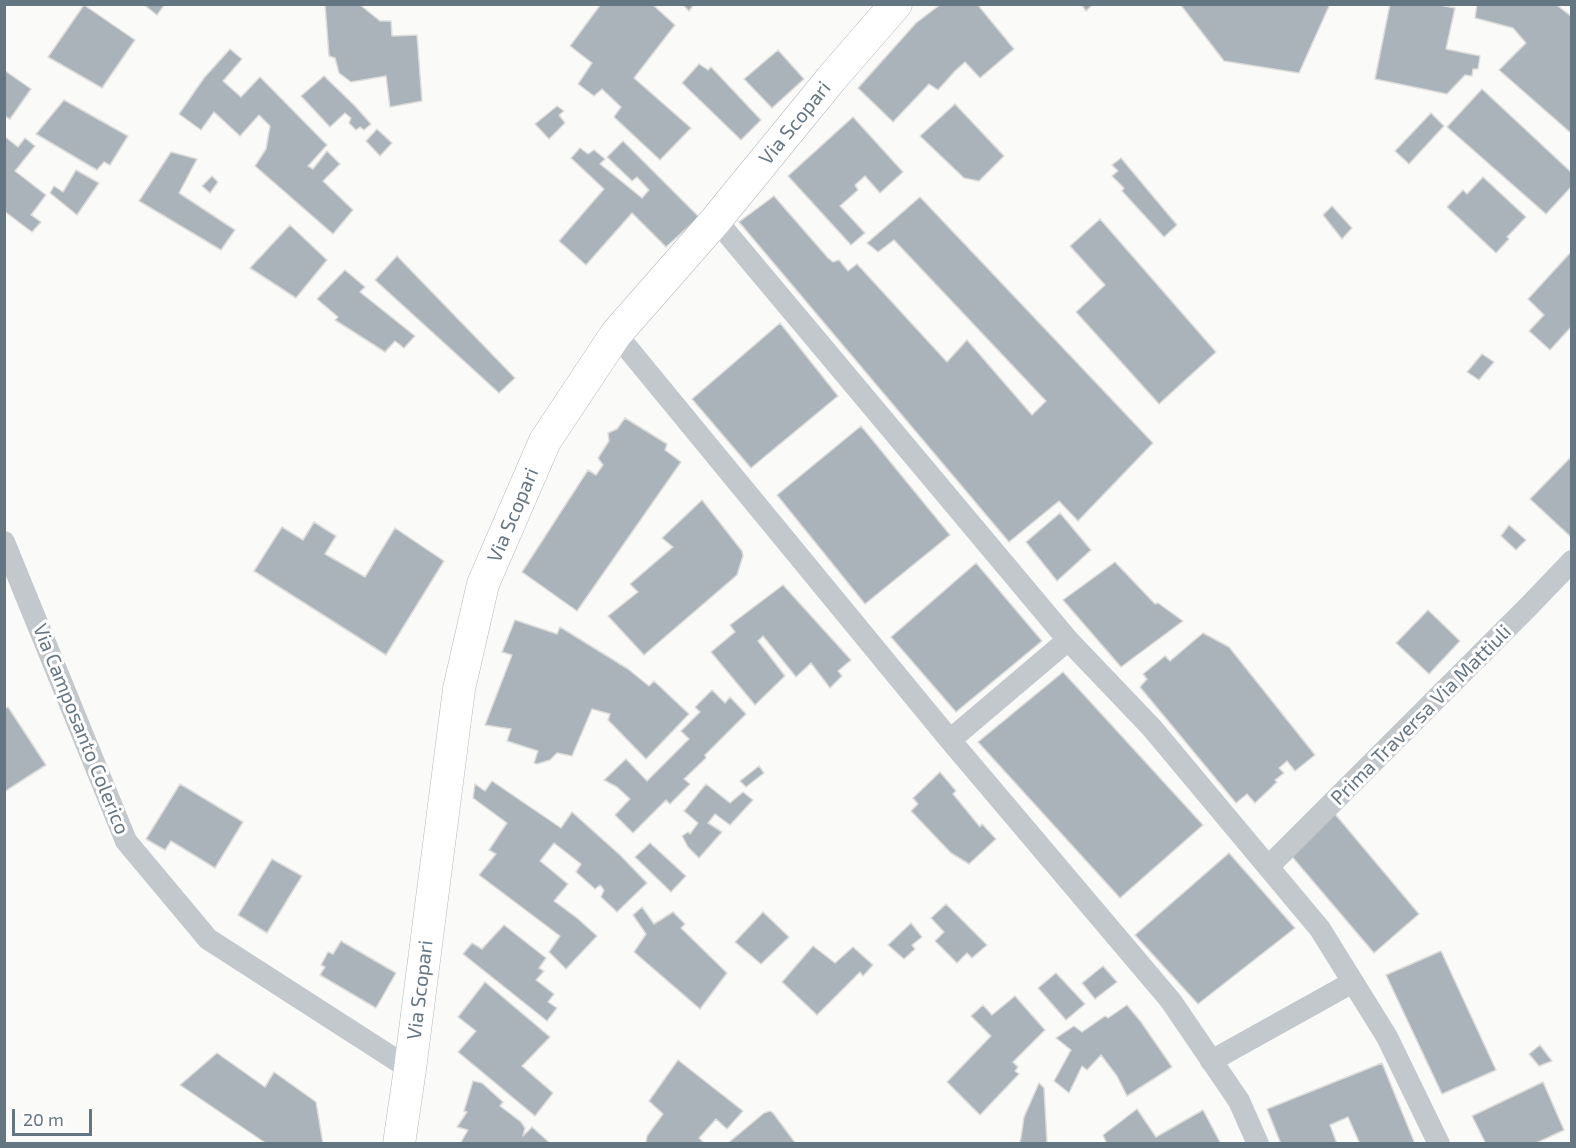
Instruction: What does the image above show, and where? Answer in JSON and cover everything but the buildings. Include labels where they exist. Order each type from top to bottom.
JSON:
[{"type":"street","name":"Via Scopari","points":[[399,1143],[459,689],[483,584],[545,441],[616,334],[716,220],[831,79],[896,4]]},
{"type":"street","points":[[716,220],[1068,640],[1152,728],[1320,929],[1387,1037],[1439,1143]]},
{"type":"street","points":[[616,334],[950,740],[1171,1001],[1239,1101],[1258,1143]]},
{"type":"street","name":"Via Camposanto Colerico","points":[[4,542],[126,841],[208,939],[410,1069]]},
{"type":"street","name":"Prima Traversa Via Mattiuli","points":[[1268,867],[1572,561]]},
{"type":"street","points":[[950,740],[1068,640]]},
{"type":"street","points":[[1211,1060],[1353,982]]}]
